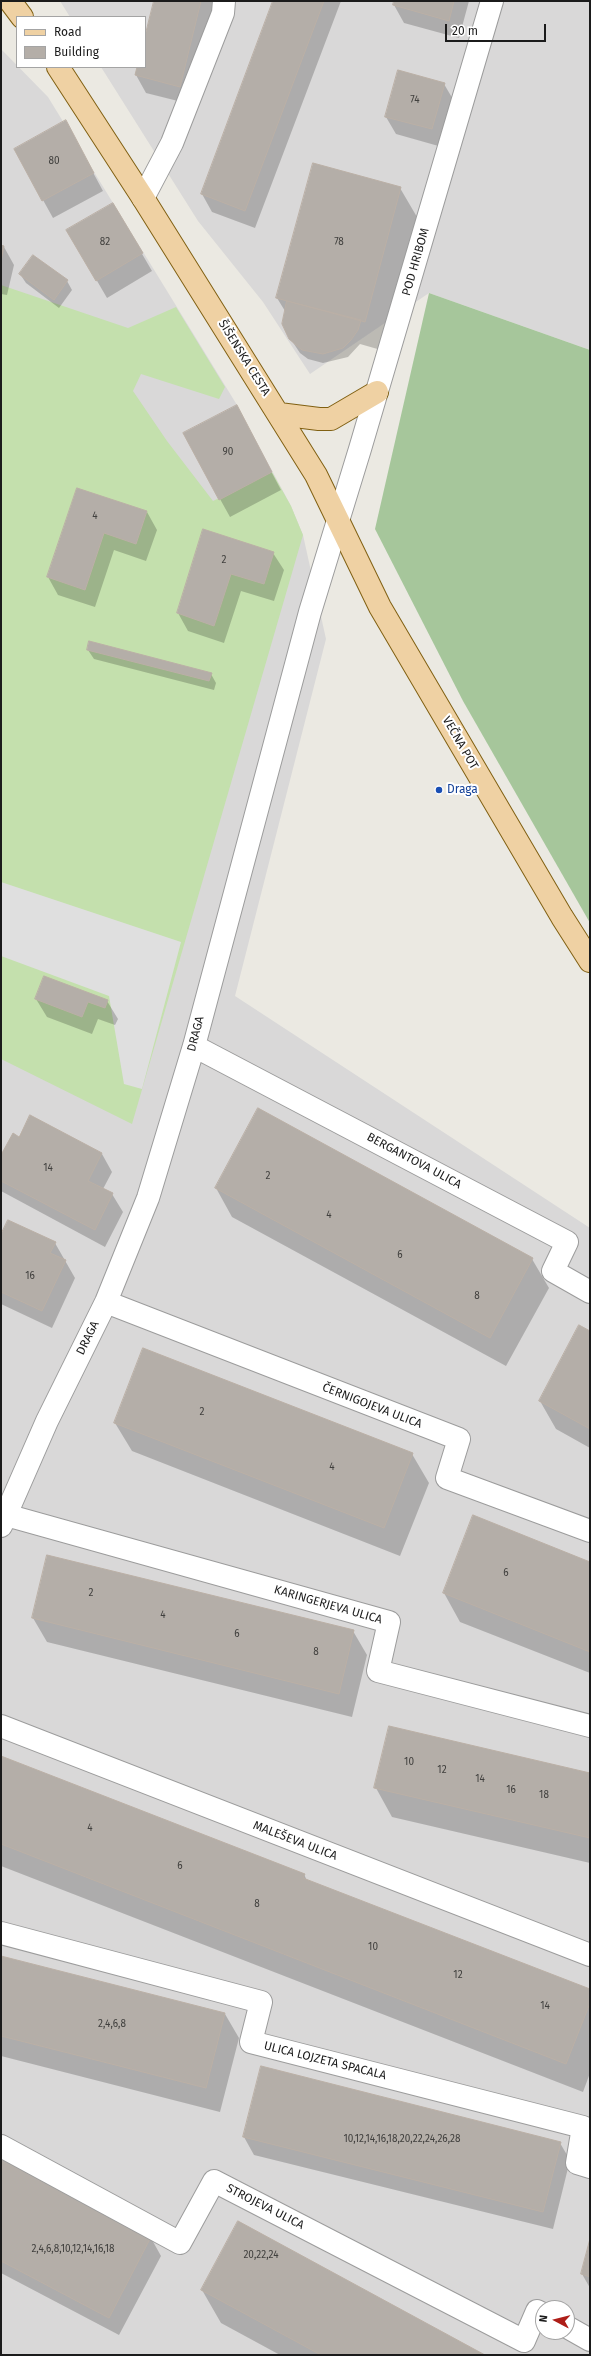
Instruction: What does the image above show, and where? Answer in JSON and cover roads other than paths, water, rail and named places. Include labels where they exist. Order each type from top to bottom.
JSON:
[{"type":"main road","points":[[10,1],[21,16]]},
{"type":"main road","name":"ŠIŠENSKA CESTA","points":[[59,68],[143,198],[279,414],[316,475],[338,522]]},
{"type":"main road","points":[[279,414],[318,420],[330,419],[377,392]]},
{"type":"main road","name":"VEČNA POT","points":[[338,522],[380,607],[558,910],[590,961]]},
{"type":"street","points":[[143,198],[172,143],[222,13],[224,1]]},
{"type":"street","name":"POD HRIBOM","points":[[338,522],[492,1]]},
{"type":"street","name":"DRAGA","points":[[3,1520],[47,1422],[106,1302],[148,1198],[194,1046],[310,612],[338,522]]},
{"type":"street","name":"BERGANTOVA ULICA","points":[[194,1046],[567,1242],[553,1271],[590,1292]]},
{"type":"street","name":"ČERNIGOJEVA ULICA","points":[[106,1302],[459,1439],[447,1478],[590,1531]]},
{"type":"street","name":"KARINGERJEVA ULICA","points":[[3,1520],[389,1622],[378,1671],[590,1726]]},
{"type":"street","name":"MALEŠEVA ULICA","points":[[1,1726],[590,1955]]},
{"type":"street","name":"ULICA LOJZETA SPACALA","points":[[1,1933],[261,2002],[250,2042],[583,2128],[577,2163],[590,2166]]},
{"type":"street","name":"STROJEVA ULICA","points":[[1,2146],[180,2243],[214,2180],[524,2341],[535,2316]]},
{"type":"street","points":[[575,2332],[590,2340]]},
{"type":"place","name":"Draga","points":[[439,790]]}]
